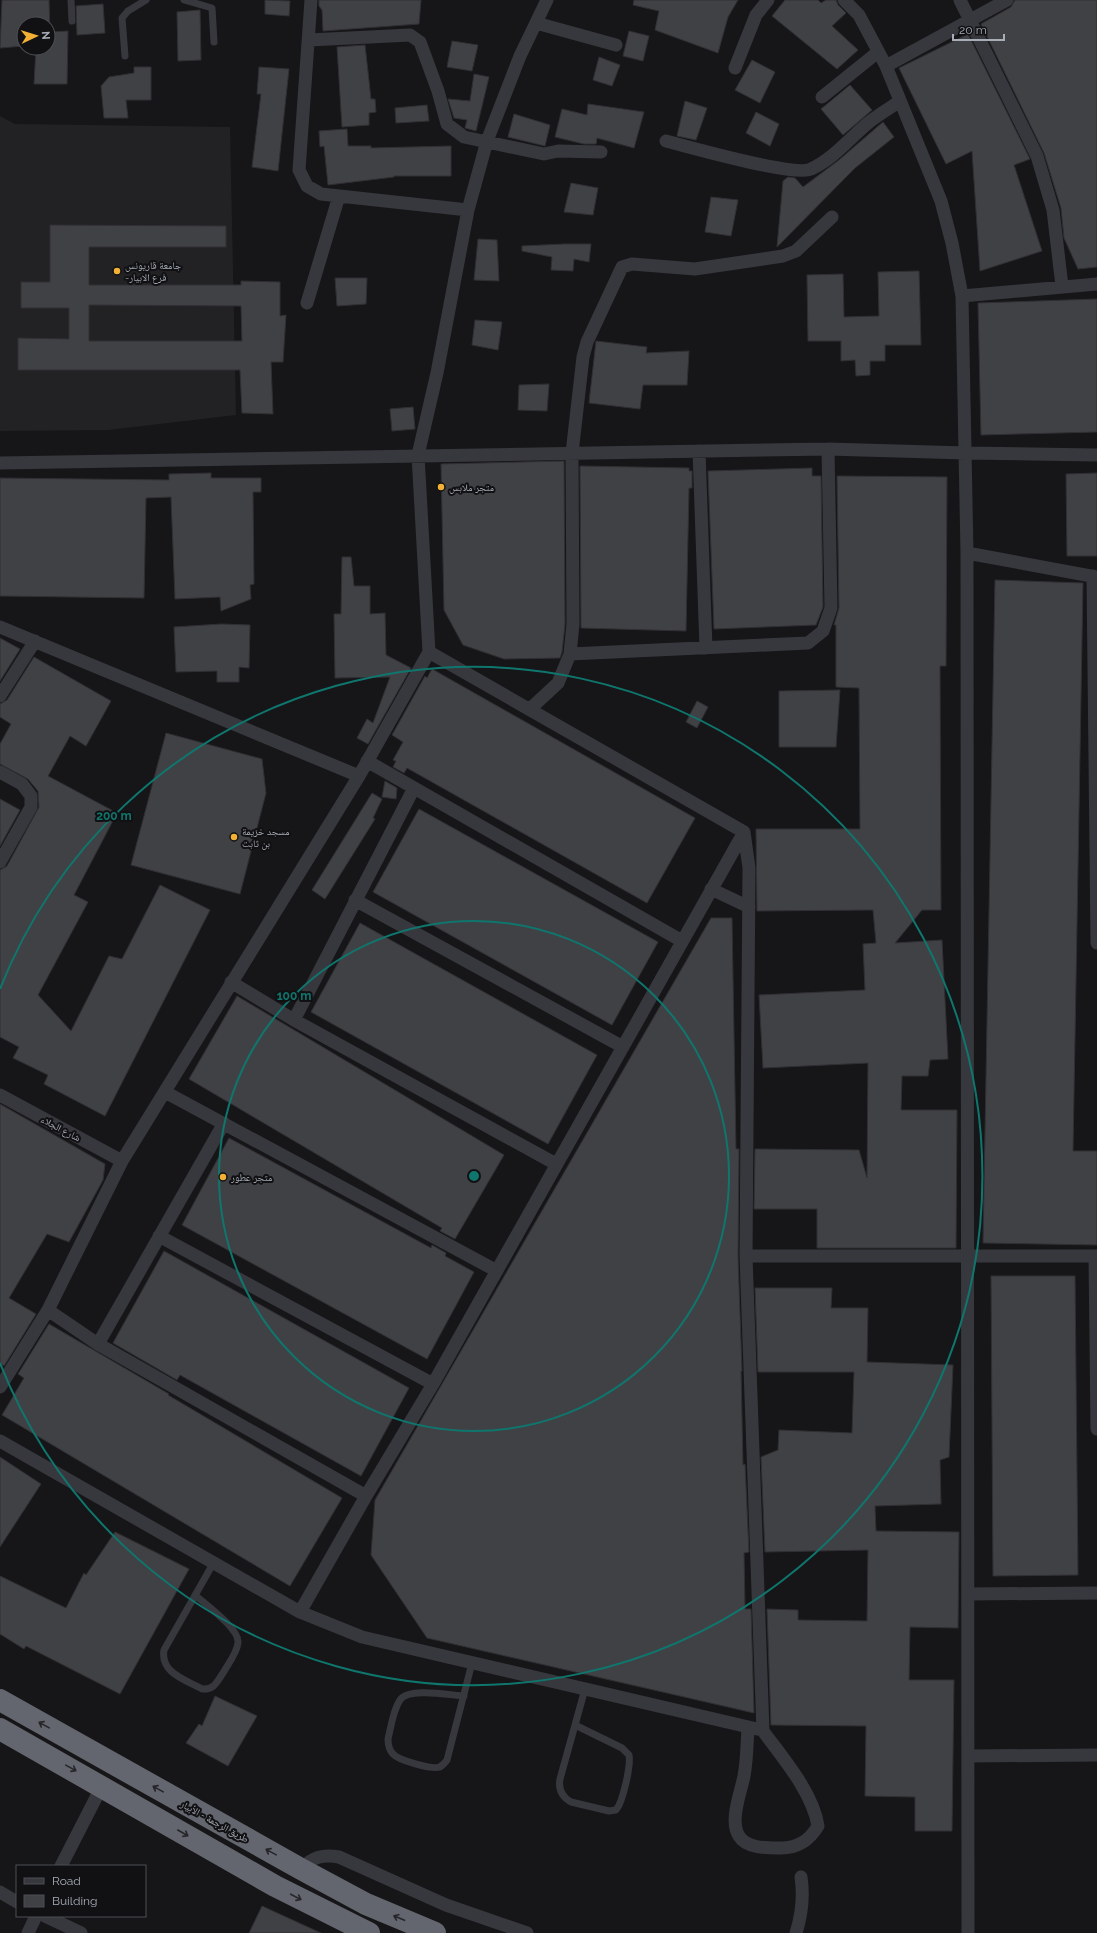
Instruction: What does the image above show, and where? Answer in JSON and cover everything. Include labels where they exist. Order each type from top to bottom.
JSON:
[{"type":"highway","name":"طريق الرجمة - الأبيار","points":[[0,1700],[366,1904],[435,1933]]},
{"type":"highway","points":[[0,1729],[275,1886],[369,1933]]},
{"type":"street","points":[[310,0],[309,40],[299,170],[307,186],[321,194],[468,210]]},
{"type":"street","points":[[0,1387],[48,1310],[122,1161],[359,776],[429,652],[418,455],[437,373],[468,210],[487,141],[520,56],[547,0]]},
{"type":"street","points":[[735,68],[756,15],[768,0]]},
{"type":"street","points":[[844,0],[859,15],[886,66],[941,202],[952,243],[962,296],[967,553],[967,1256],[970,1756],[968,1933]]},
{"type":"street","points":[[960,0],[1037,156],[1053,210],[1062,286]]},
{"type":"street","points":[[886,66],[1007,0]]},
{"type":"street","points":[[536,24],[616,45]]},
{"type":"street","points":[[309,40],[410,35],[420,42],[438,91],[447,124],[464,136],[544,154],[558,151],[601,152]]},
{"type":"street","points":[[822,97],[878,52]]},
{"type":"street","points":[[666,141],[796,171],[809,170],[820,165],[869,122],[900,101]]},
{"type":"street","points":[[307,303],[339,196]]},
{"type":"street","points":[[530,710],[558,683],[570,654],[573,624],[572,453],[583,357],[587,342],[622,267],[632,264],[695,269],[783,256],[796,251],[832,217]]},
{"type":"street","points":[[962,296],[1097,284]]},
{"type":"street","points":[[0,463],[828,449],[1097,455]]},
{"type":"street","points":[[570,654],[808,643],[823,631],[831,608],[828,449]]},
{"type":"street","points":[[699,451],[706,648]]},
{"type":"street","points":[[967,553],[1095,576],[1097,943]]},
{"type":"street","points":[[0,627],[359,776]]},
{"type":"street","points":[[0,696],[35,641]]},
{"type":"street","points":[[429,652],[744,832]]},
{"type":"street","points":[[367,761],[682,941]]},
{"type":"street","points":[[0,772],[22,784],[31,796],[31,807],[0,862]]},
{"type":"street","points":[[294,1020],[414,788]]},
{"type":"street","points":[[300,1612],[366,1496],[433,1384],[744,832]]},
{"type":"street","points":[[744,832],[749,868],[746,1256],[763,1731],[789,1766],[816,1814],[818,1826],[813,1835],[803,1844],[787,1849],[765,1848],[745,1843],[738,1836],[735,1814],[744,1776],[748,1727]]},
{"type":"street","points":[[711,889],[749,907]]},
{"type":"street","points":[[355,900],[622,1047]]},
{"type":"street","points":[[231,982],[294,1020],[556,1164]]},
{"type":"street","points":[[165,1092],[497,1271]]},
{"type":"street","name":"شارع الجلاء","points":[[0,1095],[122,1161]]},
{"type":"street","points":[[98,1344],[224,1123]]},
{"type":"street","points":[[159,1236],[433,1384]]},
{"type":"street","points":[[746,1256],[1096,1256],[1097,1429]]},
{"type":"street","points":[[48,1310],[98,1344],[366,1496]]},
{"type":"street","points":[[0,1441],[300,1612],[362,1637],[763,1731]]},
{"type":"street","points":[[969,1594],[1097,1592]]},
{"type":"street","points":[[970,1756],[1097,1755]]},
{"type":"street","points":[[62,1865],[102,1786]]},
{"type":"street","points":[[301,1869],[309,1861],[315,1858],[331,1856],[339,1857],[446,1905],[527,1933]]},
{"type":"street","points":[[796,1933],[804,1895],[801,1877]]},
{"type":"street","points":[[0,1892],[16,1901]]},
{"type":"street","points":[[28,1933],[36,1917]]},
{"type":"street","points":[[47,1917],[81,1933]]},
{"type":"lane","points":[[72,0],[72,21]]},
{"type":"lane","points":[[126,56],[122,18],[128,11],[146,0]]},
{"type":"lane","points":[[184,0],[212,8],[214,42]]},
{"type":"lane","points":[[196,1595],[234,1629],[238,1639],[237,1649],[216,1684],[206,1689],[170,1671],[164,1662],[163,1656],[164,1650],[214,1562]]},
{"type":"lane","points":[[464,1696],[414,1693],[404,1695],[398,1703],[388,1739],[388,1745],[393,1754],[402,1759],[430,1767],[436,1768],[444,1764],[447,1760],[464,1696],[472,1662]]},
{"type":"lane","points":[[575,1725],[622,1748],[629,1755],[630,1760],[628,1771],[620,1804],[616,1810],[609,1811],[571,1802],[562,1795],[559,1784],[560,1779],[575,1725],[585,1689]]},
{"type":"shaded area","name":"جامعة قاريونس -فرع الابيار","points":[[0,116],[15,124],[230,127],[236,415],[108,430],[0,431]]},
{"type":"building","points":[[2,0],[49,0],[50,16],[16,16],[16,47],[0,48]]},
{"type":"building","points":[[265,0],[290,1],[289,16],[265,14]]},
{"type":"building","points":[[319,0],[421,0],[419,24],[323,31],[322,10],[319,6]]},
{"type":"building","points":[[634,0],[738,0],[728,17],[718,53],[655,30],[659,11],[633,5]]},
{"type":"building","points":[[785,0],[818,0],[821,3],[826,0],[836,0],[838,5],[846,13],[832,26],[858,50],[837,69],[772,16]]},
{"type":"building","points":[[1015,0],[1097,0],[1097,267],[1078,269],[1064,238],[1061,208],[1044,153],[981,24],[1011,7]]},
{"type":"building","points":[[103,4],[105,33],[77,35],[76,6]]},
{"type":"building","points":[[200,10],[201,60],[178,61],[177,12]]},
{"type":"building","points":[[68,31],[67,84],[34,84],[36,56],[56,56],[56,32]]},
{"type":"building","points":[[629,31],[649,36],[643,61],[623,56]]},
{"type":"building","points":[[968,34],[1030,159],[1014,165],[1042,251],[980,271],[972,151],[946,164],[899,68]]},
{"type":"building","points":[[452,41],[478,45],[472,71],[447,67]]},
{"type":"building","points":[[365,45],[371,99],[375,99],[376,112],[369,113],[369,125],[342,127],[337,47]]},
{"type":"building","points":[[599,57],[620,65],[612,86],[593,80]]},
{"type":"building","points":[[752,60],[775,72],[760,103],[735,90]]},
{"type":"building","points":[[134,67],[151,67],[151,100],[126,100],[128,118],[104,118],[101,86],[109,77],[134,73]]},
{"type":"building","points":[[259,67],[289,69],[278,171],[252,167],[261,94],[257,94]]},
{"type":"building","points":[[474,74],[489,77],[476,131],[465,128],[467,120],[454,118],[448,99],[470,101]]},
{"type":"building","points":[[850,85],[872,110],[843,135],[821,109]]},
{"type":"building","points":[[685,101],[707,108],[696,140],[677,136]]},
{"type":"building","points":[[588,104],[644,112],[634,148],[597,138],[596,144],[584,144],[555,137],[562,109],[587,115]]},
{"type":"building","points":[[427,105],[429,121],[396,123],[395,108]]},
{"type":"building","points":[[756,112],[779,124],[770,146],[746,133]]},
{"type":"building","points":[[514,114],[550,125],[545,146],[508,137]]},
{"type":"building","points":[[883,122],[894,137],[855,168],[777,247],[783,181],[788,177],[795,178],[803,187],[839,160]]},
{"type":"building","points":[[347,129],[348,146],[371,146],[371,148],[451,146],[451,176],[394,176],[328,185],[324,146],[320,147],[319,131]]},
{"type":"building","points":[[571,183],[598,188],[593,215],[564,212]]},
{"type":"building","points":[[711,197],[738,200],[731,236],[705,232]]},
{"type":"building","points":[[50,225],[226,226],[226,247],[89,247],[89,285],[241,285],[241,281],[280,282],[280,316],[286,315],[283,362],[271,362],[273,414],[242,413],[240,370],[18,370],[18,338],[69,339],[69,308],[21,308],[21,282],[50,282]],"holes":[[[89,305],[241,306],[242,341],[89,341]]]},
{"type":"building","points":[[478,239],[497,240],[499,281],[474,280]]},
{"type":"building","points":[[591,244],[589,262],[574,259],[573,271],[551,270],[552,257],[522,251],[522,246]]},
{"type":"building","points":[[919,271],[921,345],[885,345],[885,361],[870,361],[870,375],[856,376],[855,360],[841,361],[841,341],[808,341],[807,275],[843,274],[844,317],[879,316],[878,272]]},
{"type":"building","points":[[335,278],[367,278],[366,304],[337,306]]},
{"type":"building","points":[[1097,299],[1097,432],[981,435],[978,303]]},
{"type":"building","points":[[475,320],[502,322],[498,350],[472,345]]},
{"type":"building","points":[[596,341],[647,347],[646,353],[689,351],[687,385],[643,385],[640,409],[589,403]]},
{"type":"building","points":[[549,384],[547,411],[518,410],[519,385]]},
{"type":"building","points":[[413,407],[415,429],[392,431],[390,409]]},
{"type":"building","points":[[564,461],[565,624],[560,658],[504,659],[463,645],[444,610],[441,464]]},
{"type":"building","points":[[580,466],[689,468],[689,471],[692,471],[692,488],[689,488],[686,631],[581,628]]},
{"type":"building","points":[[812,468],[812,476],[821,476],[823,607],[816,625],[714,629],[708,471]]},
{"type":"building","points":[[211,473],[211,478],[261,478],[261,492],[253,492],[254,584],[250,585],[251,599],[221,611],[220,597],[175,599],[171,497],[146,498],[144,598],[0,596],[0,478],[169,480],[169,474]]},
{"type":"building","points":[[1097,473],[1097,556],[1067,556],[1066,474]]},
{"type":"building","points":[[837,476],[947,477],[946,666],[940,666],[941,910],[922,910],[895,943],[942,940],[948,1059],[930,1060],[928,1076],[902,1076],[901,1110],[957,1110],[956,1248],[817,1248],[817,1209],[754,1209],[755,1149],[859,1150],[867,1178],[868,1063],[763,1068],[759,995],[865,990],[863,944],[876,943],[873,910],[757,911],[756,829],[860,829],[859,688],[836,687],[836,625],[834,625],[839,608]]},
{"type":"building","points":[[342,557],[351,557],[354,586],[370,586],[370,614],[385,613],[386,655],[411,668],[368,744],[357,738],[367,719],[373,723],[390,677],[335,678],[334,614],[341,614]]},
{"type":"building","points":[[995,580],[1083,583],[1073,1151],[1097,1151],[1097,1245],[983,1243]]},
{"type":"building","points":[[221,624],[250,625],[249,668],[239,667],[239,682],[217,682],[217,671],[176,672],[174,627]]},
{"type":"building","points":[[0,638],[20,649],[0,681]]},
{"type":"building","points":[[34,657],[111,701],[86,746],[70,736],[48,776],[117,813],[74,895],[88,902],[38,995],[71,1031],[109,956],[122,959],[160,885],[210,910],[105,1116],[44,1084],[48,1075],[13,1058],[19,1047],[0,1037],[0,870],[7,866],[39,807],[38,791],[28,779],[0,764],[0,744],[11,724],[0,717],[0,704],[7,700]]},
{"type":"building","points":[[432,669],[695,818],[647,903],[407,768],[404,773],[393,767],[396,761],[393,760],[403,742],[392,735],[425,676],[427,678]]},
{"type":"building","points":[[840,690],[836,747],[779,747],[779,691]]},
{"type":"building","points":[[697,701],[708,707],[697,728],[686,722]]},
{"type":"building","points":[[166,733],[262,759],[266,793],[240,894],[131,865]]},
{"type":"building","points":[[385,781],[397,788],[396,799],[382,797]]},
{"type":"building","points":[[372,793],[382,799],[373,818],[375,819],[325,899],[312,890]]},
{"type":"building","points":[[0,799],[20,810],[0,846]]},
{"type":"building","points":[[419,809],[658,942],[612,1025],[373,892]]},
{"type":"building","points":[[711,918],[732,918],[736,1149],[739,1149],[738,1256],[742,1371],[743,1465],[745,1464],[749,1552],[744,1553],[745,1609],[751,1609],[754,1713],[427,1638],[371,1555],[375,1500]]},
{"type":"building","points":[[360,923],[597,1055],[548,1144],[311,1012]]},
{"type":"building","points":[[237,996],[504,1155],[455,1239],[440,1231],[442,1228],[189,1079]]},
{"type":"building","points":[[0,1104],[105,1164],[103,1180],[69,1242],[47,1234],[9,1298],[36,1314],[4,1366],[0,1363]]},
{"type":"building","points":[[229,1138],[431,1248],[432,1245],[446,1253],[445,1256],[474,1272],[427,1359],[182,1225]]},
{"type":"building","points":[[164,1251],[409,1388],[361,1476],[180,1375],[177,1380],[113,1343]]},
{"type":"building","points":[[991,1276],[1075,1276],[1078,1575],[993,1576]]},
{"type":"building","points":[[755,1288],[832,1288],[831,1308],[868,1308],[867,1362],[953,1365],[949,1457],[940,1460],[941,1504],[875,1506],[876,1531],[959,1532],[958,1628],[910,1627],[909,1680],[954,1680],[952,1831],[915,1831],[915,1797],[865,1796],[866,1726],[771,1725],[767,1609],[798,1610],[798,1620],[867,1621],[868,1550],[765,1552],[761,1457],[778,1450],[779,1430],[852,1433],[854,1372],[758,1372]]},
{"type":"building","points":[[49,1324],[342,1498],[290,1586],[2,1415],[24,1378],[18,1374]]},
{"type":"building","points":[[0,1457],[41,1484],[0,1547]]},
{"type":"building","points":[[115,1532],[189,1569],[120,1694],[26,1646],[24,1649],[0,1634],[0,1576],[66,1608],[84,1573],[86,1575]]},
{"type":"building","points":[[215,1696],[257,1716],[228,1766],[186,1743],[199,1724],[202,1726]]},
{"type":"building","points":[[262,1906],[321,1933],[249,1933]]},
{"type":"place","name":"جامعة قاريونس -فرع الابيار","points":[[117,271]]},
{"type":"place","name":"متجر ملابس","points":[[441,487]]},
{"type":"place","name":"مسجد خزيمة بن ثابت","points":[[234,837]]},
{"type":"place","name":"متجر عطور","points":[[223,1177]]}]
